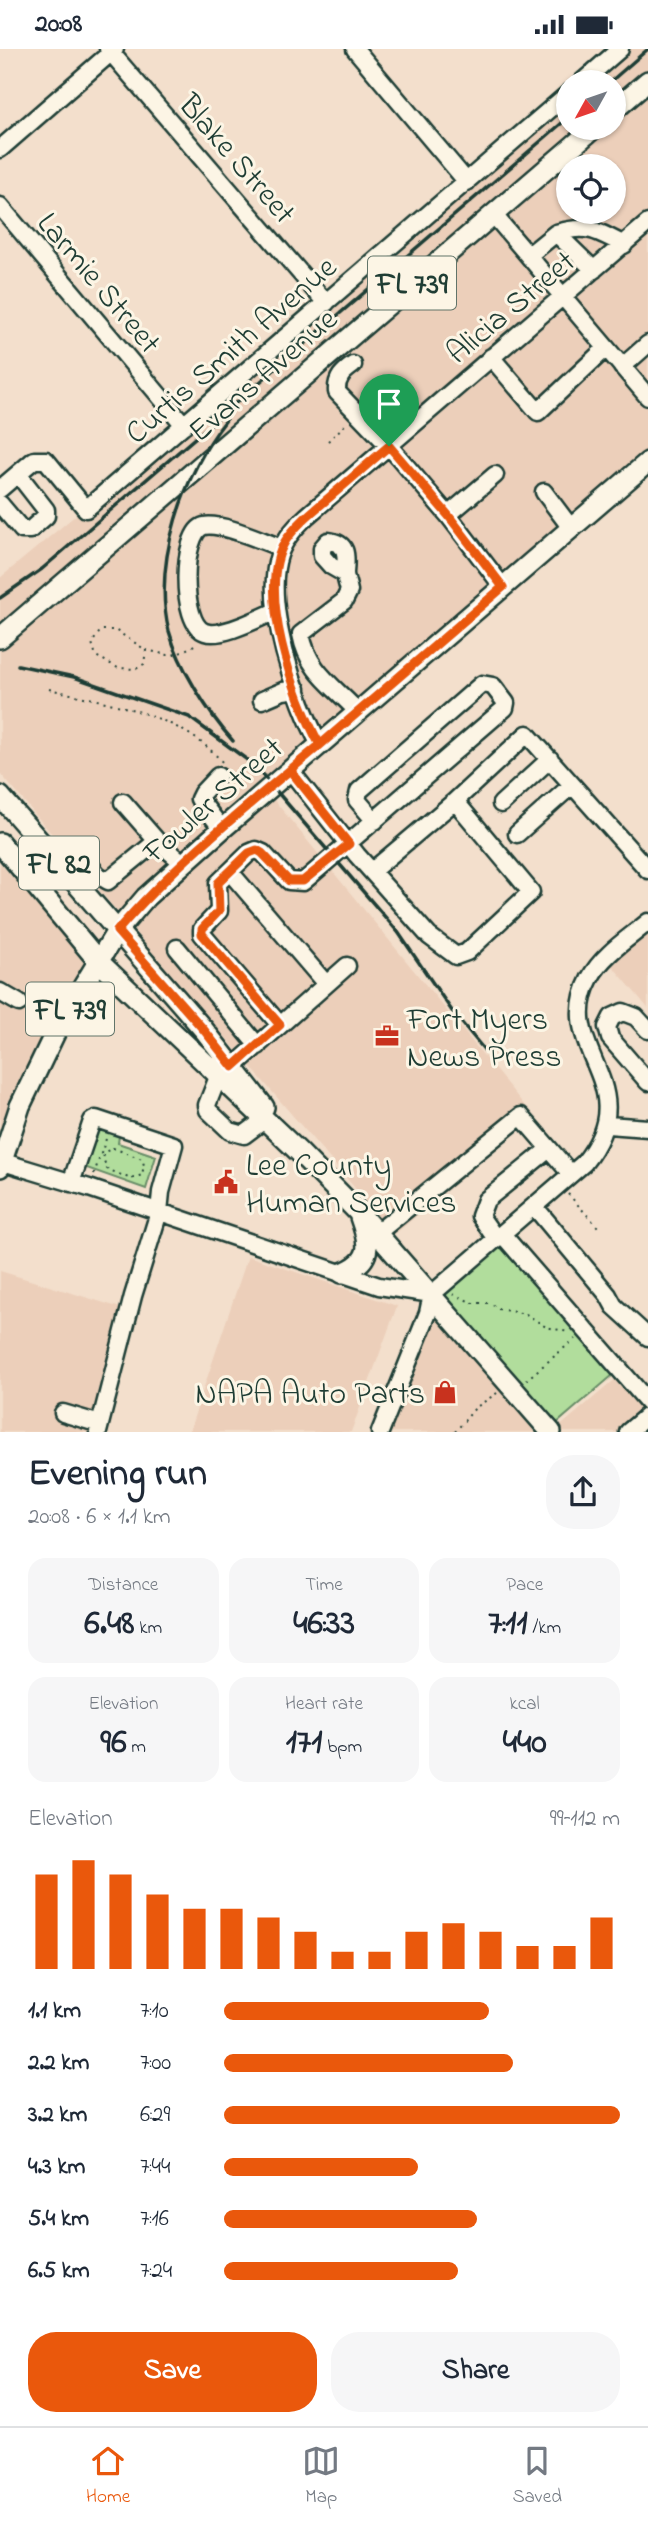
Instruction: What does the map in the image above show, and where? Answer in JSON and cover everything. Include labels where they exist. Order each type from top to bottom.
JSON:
[{"type":"main road","points":[[626,100],[648,81]]},
{"type":"main road","name":"Evans Avenue","points":[[0,638],[580,140]]},
{"type":"main road","name":"Fowler Street","points":[[1,1163],[20,1106],[56,1031],[117,931],[146,897],[648,462]]},
{"type":"main road","name":"FL 82","points":[[0,796],[204,1030],[225,1072],[264,1120],[299,1152]]},
{"type":"main road","name":"FL 82","points":[[0,843],[99,962],[134,997],[225,1072],[435,1291],[551,1432]]},
{"type":"main road","points":[[342,1273],[359,1265],[367,1252],[367,1236],[359,1213]]},
{"type":"street","points":[[355,49],[467,182]]},
{"type":"street","points":[[0,149],[111,50]]},
{"type":"street","name":"Blake Street","points":[[111,50],[326,303]]},
{"type":"street","points":[[594,70],[612,51]]},
{"type":"street","name":"Curtis Smith Avenue","points":[[18,474],[34,460],[46,460],[86,509],[556,104]]},
{"type":"street","name":"Larmie Street","points":[[0,206],[184,425]]},
{"type":"street","points":[[493,214],[648,397]]},
{"type":"street","name":"Alicia Street","points":[[320,745],[311,729],[297,689],[276,611],[275,580],[282,548],[294,529],[648,223]]},
{"type":"street","points":[[529,255],[556,233],[577,227],[589,229],[624,245]]},
{"type":"street","points":[[556,233],[594,271]]},
{"type":"street","points":[[622,367],[648,344]]},
{"type":"street","points":[[491,357],[538,412],[606,348]]},
{"type":"street","points":[[353,365],[341,374],[336,384],[337,391],[448,515],[503,587]]},
{"type":"street","points":[[0,489],[18,474],[46,510],[46,516],[30,530],[22,530],[0,505]]},
{"type":"street","points":[[448,515],[495,475]]},
{"type":"street","points":[[544,492],[571,528]]},
{"type":"street","points":[[276,611],[215,634],[202,631],[193,622],[187,603],[189,552],[191,539],[205,526],[223,528],[282,548]]},
{"type":"street","points":[[281,636],[301,633],[344,601],[349,591],[345,574]]},
{"type":"street","points":[[301,633],[304,649],[320,677],[358,712]]},
{"type":"street","points":[[280,1025],[202,934],[202,929],[219,911],[218,883],[249,853],[257,850],[289,881],[303,881],[349,844],[505,708],[504,699],[493,686],[482,684],[359,791],[357,800],[375,821]]},
{"type":"street","points":[[262,700],[283,691],[297,689]]},
{"type":"street","points":[[372,871],[455,801],[527,734],[648,870]]},
{"type":"street","points":[[501,804],[550,759]]},
{"type":"street","points":[[290,770],[349,844],[429,936],[456,956],[467,952],[531,892],[455,801]]},
{"type":"street","points":[[222,829],[199,799],[202,793],[225,775]]},
{"type":"street","points":[[517,834],[572,785]]},
{"type":"street","points":[[122,802],[157,841],[183,863]]},
{"type":"street","points":[[64,869],[81,854],[98,875],[108,881],[157,841]]},
{"type":"street","points":[[230,871],[326,984]]},
{"type":"street","points":[[380,1432],[435,1291],[565,1179],[592,1153],[608,1125],[611,1104],[609,1089],[584,1034],[584,994],[597,968],[648,922]]},
{"type":"street","points":[[177,949],[258,1045]]},
{"type":"street","points":[[264,1120],[244,1135],[230,1131],[207,1105],[225,1072],[347,966]]},
{"type":"street","points":[[0,992],[19,1003]]},
{"type":"street","points":[[648,1030],[636,1017],[623,1012],[612,1017],[607,1027],[610,1038],[648,1082]]},
{"type":"street","points":[[377,1233],[521,1116],[549,1149],[565,1179]]},
{"type":"street","points":[[63,1413],[99,1428],[133,1296],[159,1212],[161,1192],[174,1145],[96,1119],[92,1121],[71,1183]]},
{"type":"street","points":[[608,1125],[648,1128]]},
{"type":"street","points":[[549,1149],[486,1200],[480,1216],[648,1402]]},
{"type":"street","points":[[1,1163],[71,1183],[379,1286],[435,1291]]},
{"type":"street","points":[[534,1206],[608,1295],[614,1306],[648,1337]]},
{"type":"path","points":[[328,441],[357,414]]},
{"type":"path","points":[[146,650],[144,664],[136,669],[118,668],[96,656],[92,643],[101,630],[115,630],[146,650],[168,655],[178,654],[215,634]]},
{"type":"path","points":[[49,689],[125,707],[178,728],[213,751],[225,775],[254,801]]},
{"type":"path","points":[[92,1179],[103,1154],[108,1132]]},
{"type":"path","points":[[113,1147],[131,1153],[142,1159],[142,1175],[131,1179],[111,1173],[105,1165],[103,1154],[113,1147]]},
{"type":"path","points":[[565,1179],[598,1227]]},
{"type":"path","points":[[435,1291],[473,1303],[490,1303],[498,1309],[526,1314],[546,1327],[573,1334],[576,1339],[512,1387],[475,1408],[455,1432]]},
{"type":"shaded area","points":[[617,49],[648,49],[648,73],[626,92],[626,70],[593,70]]},
{"type":"shaded area","points":[[648,89],[648,215],[565,288],[501,214],[556,167],[556,224],[626,224],[626,154],[571,154],[588,140],[626,140],[626,108]]},
{"type":"shaded area","points":[[556,102],[556,140],[571,140],[0,630],[0,578]]},
{"type":"shaded area","points":[[492,222],[555,296],[357,466],[270,566],[312,744],[122,917],[0,773],[0,645]]},
{"type":"shaded area","points":[[648,231],[648,387],[572,297]]},
{"type":"shaded area","points":[[563,305],[648,406],[648,454],[322,735],[294,662],[281,594],[285,556],[298,532]]},
{"type":"shaded area","points":[[270,795],[534,1117],[390,1238],[363,1208],[366,1201],[130,926],[151,901]]},
{"type":"shaded area","points":[[0,863],[90,965],[0,1144]]},
{"type":"shaded area","points":[[648,929],[648,1008],[610,963]]},
{"type":"shaded area","points":[[248,1256],[397,1306],[351,1432],[189,1432]]},
{"type":"shaded area","points":[[0,1271],[124,1309],[92,1432],[0,1432]]},
{"type":"shaded area","points":[[435,1308],[543,1432],[386,1432]]},
{"type":"shaded area","points":[[618,1377],[646,1409],[619,1432],[560,1432],[557,1429]]},
{"type":"green space","points":[[99,1129],[119,1136],[118,1143],[156,1156],[146,1189],[84,1167]]},
{"type":"green space","points":[[502,1234],[620,1369],[549,1430],[431,1294]]},
{"type":"railway","points":[[624,70],[648,49]]},
{"type":"railway","points":[[0,598],[42,569],[556,128]]},
{"type":"railway","points":[[226,420],[197,466],[175,520],[168,548],[165,604],[169,631],[187,674],[204,703],[233,741]]},
{"type":"railway","points":[[18,665],[74,677],[189,717],[254,765],[398,932],[452,1011],[486,1052]]},
{"type":"place","name":"Fort Myers News Press","points":[[387,1036]]},
{"type":"place","name":"Lee County Human Services","points":[[226,1182]]},
{"type":"place","name":"NAPA Auto Parts","points":[[445,1392]]},
{"type":"route","points":[[389,446],[294,529],[279,554],[276,566],[276,611],[281,636],[311,729],[320,745],[215,834],[146,897],[117,931],[233,1067],[280,1025],[202,934],[202,929],[219,911],[218,883],[249,853],[257,850],[289,881],[303,881],[349,844],[290,770],[320,745],[503,587],[448,515],[389,446]]}]
